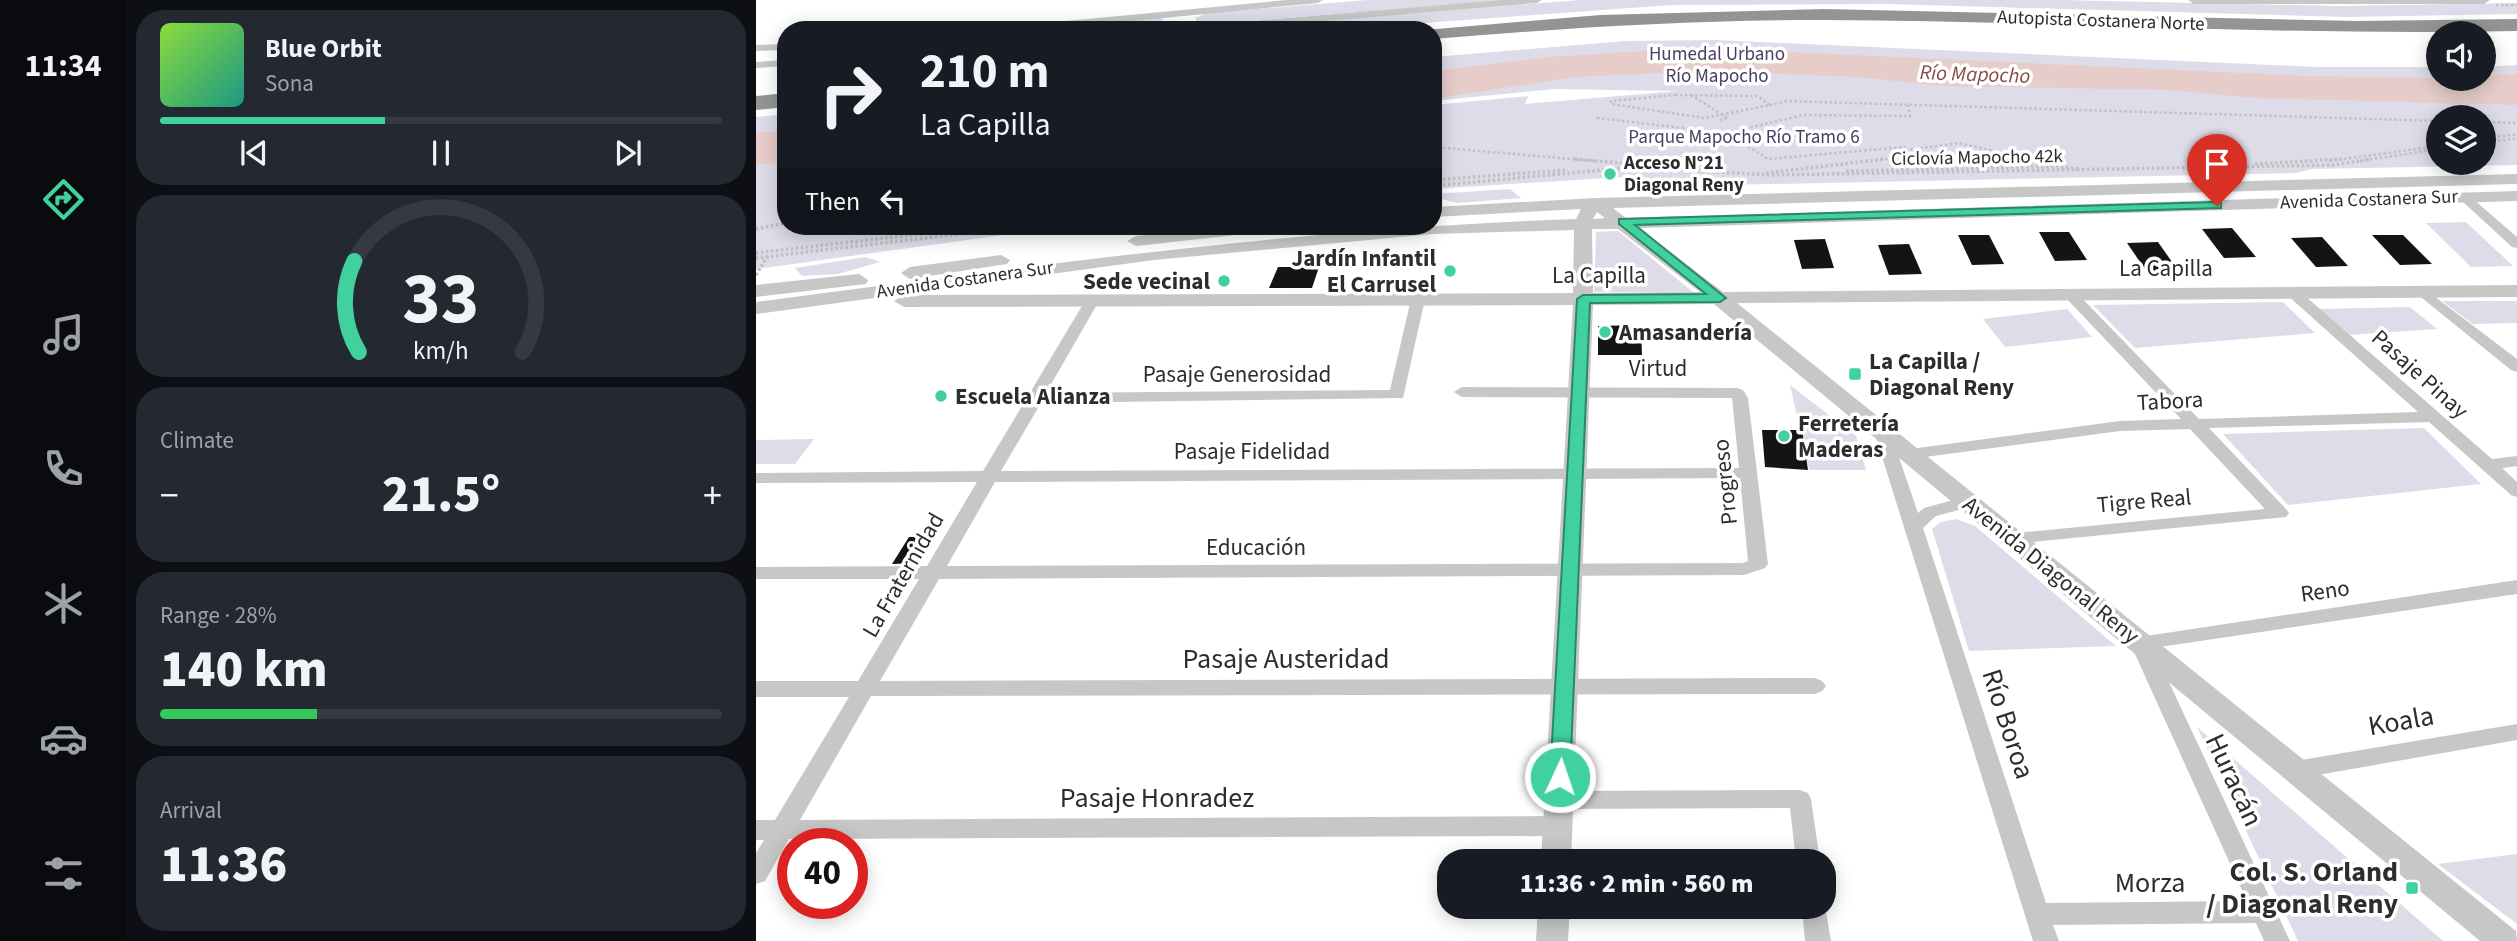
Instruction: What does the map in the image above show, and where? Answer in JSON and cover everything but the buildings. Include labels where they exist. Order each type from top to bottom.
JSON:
[{"type":"highway","name":"Autopista Costanera Norte","points":[[1442,32],[1627,19],[1790,14],[2311,27],[2517,25]]},
{"type":"highway","name":"Autopista Costanera Norte","points":[[1442,41],[1653,26],[1811,22],[2256,35],[2426,36]]},
{"type":"highway","points":[[2496,35],[2517,34]]},
{"type":"highway","points":[[756,93],[777,92]]},
{"type":"highway","points":[[756,103],[777,101]]},
{"type":"street","points":[[1168,21],[1182,0]]},
{"type":"street","points":[[1092,21],[1318,0]]},
{"type":"street","points":[[1287,21],[1537,0]]},
{"type":"street","points":[[2194,0],[2484,0]]},
{"type":"street","points":[[756,48],[777,47]]},
{"type":"street","points":[[756,65],[777,64]]},
{"type":"street","name":"Avenida Costanera Sur","points":[[1442,212],[1596,203],[2517,179]]},
{"type":"street","points":[[2438,181],[2466,197],[2517,244]]},
{"type":"street","points":[[2094,191],[2094,201],[2106,209]]},
{"type":"street","points":[[2042,192],[2053,201],[2054,211]]},
{"type":"street","name":"Avenida Costanera Sur","points":[[1442,229],[1583,222],[2054,211],[2517,196]]},
{"type":"street","points":[[1557,849],[1583,299],[1583,222],[1596,203]]},
{"type":"street","name":"Avenida Diagonal Reny","points":[[1596,203],[1720,298],[2504,941]]},
{"type":"street","name":"Avenida Costanera Sur","points":[[756,291],[1201,235]]},
{"type":"street","name":"Avenida Costanera Sur","points":[[756,308],[1256,243],[1357,235]]},
{"type":"street","points":[[756,300],[784,288]]},
{"type":"street","points":[[2422,291],[2517,367]]},
{"type":"street","name":"La Capilla","points":[[807,302],[2517,291]]},
{"type":"street","name":"Pasaje Pinay","points":[[2292,292],[2517,491]]},
{"type":"street","points":[[2070,294],[2192,422]]},
{"type":"street","name":"Pasaje Generosidad","points":[[1035,398],[1397,395],[1418,299]]},
{"type":"street","name":"La Fraternidad","points":[[783,828],[1092,301]]},
{"type":"street","points":[[1462,392],[1579,391]]},
{"type":"street","name":"Virtud","points":[[1579,391],[1737,393]]},
{"type":"street","name":"Progreso","points":[[1737,393],[1740,398],[1759,561],[1755,567]]},
{"type":"street","name":"Tabora","points":[[1910,454],[2120,426],[2435,417]]},
{"type":"street","name":"Tigre Real","points":[[2012,538],[2280,513],[2192,422]]},
{"type":"street","name":"Río Boroa","points":[[1882,431],[2046,941]]},
{"type":"street","points":[[2488,465],[2517,461]]},
{"type":"street","name":"Pasaje Fidelidad","points":[[756,478],[1749,473]]},
{"type":"street","points":[[1914,526],[1930,512],[1968,502]]},
{"type":"street","name":"Educación","points":[[756,573],[1755,567]]},
{"type":"street","name":"Reno","points":[[2140,643],[2517,587]]},
{"type":"street","name":"Huracán","points":[[2140,643],[2277,941]]},
{"type":"street","name":"Pasaje Austeridad","points":[[756,689],[1815,686]]},
{"type":"street","name":"Koala","points":[[2295,769],[2517,732]]},
{"type":"street","points":[[1559,800],[1800,799],[1806,849]]},
{"type":"street","name":"Pasaje Honradez","points":[[868,830],[1558,826]]},
{"type":"street","name":"Pasaje Honradez","points":[[756,830],[777,830]]},
{"type":"street","name":"La Fraternidad","points":[[756,874],[777,838]]},
{"type":"street","name":"Morza","points":[[2037,914],[2263,912]]},
{"type":"street","points":[[1552,941],[1553,919]]},
{"type":"street","points":[[1815,919],[1818,941]]},
{"type":"path","points":[[1691,95],[1728,118],[1720,120]]},
{"type":"path","points":[[1770,105],[1756,96],[1691,95],[1611,101],[1611,104],[1705,118],[1724,115],[1770,105],[1787,101],[2426,121]]},
{"type":"path","points":[[1597,118],[1726,133],[1742,132],[1804,115],[1910,116],[1908,105]]},
{"type":"path","points":[[2496,122],[2517,123]]},
{"type":"path","points":[[1726,133],[1768,159],[1904,147],[1913,156],[1766,173]]},
{"type":"path","points":[[2496,139],[2517,136]]},
{"type":"path","points":[[1907,150],[1959,144],[2058,166],[2084,169],[2329,161],[2426,149]]},
{"type":"path","points":[[1442,148],[1766,173],[2058,166]]},
{"type":"path","name":"Ciclovía Mapocho 42k","points":[[1442,185],[1634,167],[1770,175],[2085,171],[2333,164],[2426,150]]},
{"type":"path","points":[[1442,179],[1634,164]]},
{"type":"path","points":[[756,229],[777,225]]},
{"type":"path","points":[[756,255],[770,251],[910,235]]},
{"type":"path","points":[[756,255],[767,256],[949,235]]},
{"type":"path","points":[[756,275],[770,251]]},
{"type":"green space","points":[[1367,0],[1510,0],[1249,21],[1197,21],[1195,18],[1208,13]]},
{"type":"green space","points":[[1580,0],[2061,0],[2339,6],[2517,3],[2517,14],[2346,17],[1888,4],[1671,5],[1442,22],[1317,21]]},
{"type":"green space","points":[[1158,17],[1163,19],[1162,21],[1116,21]]},
{"type":"green space","name":"Parque Mapocho Río Tramo 6","points":[[1716,40],[2317,67],[2426,67],[2426,91],[2496,91],[2496,66],[2517,65],[2517,165],[2496,165],[2496,105],[2426,105],[2426,167],[2312,169],[2296,173],[1725,185],[1703,181],[1660,181],[1638,176],[1442,188],[1442,104],[1528,96],[1525,104],[1677,91],[1555,89],[1442,100],[1442,56],[1626,41]]},
{"type":"green space","points":[[777,115],[777,235],[1004,235],[756,269],[756,117]]},
{"type":"green space","points":[[1510,189],[1521,198],[1458,203],[1442,199],[1442,193]]},
{"type":"green space","points":[[2466,222],[2513,266],[2471,267],[2426,223]]},
{"type":"green space","points":[[1618,231],[1693,292],[1594,292],[1596,232]]},
{"type":"green space","points":[[866,257],[880,262],[838,274],[802,276],[795,268]]},
{"type":"green space","points":[[2442,301],[2517,301],[2517,323],[2473,324]]},
{"type":"green space","points":[[2283,302],[2315,333],[2135,348],[2093,305]]},
{"type":"green space","points":[[2410,307],[2437,329],[2348,335],[2318,309]]},
{"type":"green space","points":[[2067,309],[2092,337],[2005,347],[1983,319]]},
{"type":"green space","points":[[1790,385],[1856,436],[1866,470],[1809,470]]},
{"type":"green space","points":[[2424,428],[2481,484],[2288,505],[2223,434]]},
{"type":"green space","points":[[814,439],[795,464],[756,464],[756,440]]},
{"type":"green space","points":[[1956,519],[1975,526],[2116,646],[1969,651],[1932,529],[1941,522]]},
{"type":"green space","points":[[2197,727],[2443,941],[2298,941]]},
{"type":"green space","points":[[2517,854],[2517,924],[2438,864]]},
{"type":"water","name":"Río Mapocho","points":[[1677,49],[1721,57],[1788,52],[2310,76],[2426,78],[2426,91],[2496,91],[2496,75],[2517,74],[2517,105],[2255,98],[2168,90],[1944,86],[1856,77],[1715,71],[1573,77],[1442,98],[1442,70],[1548,57]]},
{"type":"water","points":[[777,132],[777,163],[756,165],[756,133]]},
{"type":"place","name":"Acceso N°21 Diagonal Reny","points":[[1610,174]]},
{"type":"place","name":"Jardín Infantil El Carrusel","points":[[1450,271]]},
{"type":"place","name":"Sede vecinal","points":[[1224,281]]},
{"type":"place","name":"Amasandería","points":[[1605,332]]},
{"type":"place","name":"La Capilla / Diagonal Reny","points":[[1855,374]]},
{"type":"place","name":"Escuela Alianza","points":[[941,396]]},
{"type":"place","name":"Ferretería Maderas","points":[[1784,436]]},
{"type":"place","name":"Col. S. Orland / Diagonal Reny","points":[[2412,888]]},
{"type":"route","points":[[1560,777],[1583,299],[1720,298],[1623,222],[2217,206]]},
{"type":"park label","name":"Humedal Urbano Río Mapocho","points":[[1717,65]]}]
